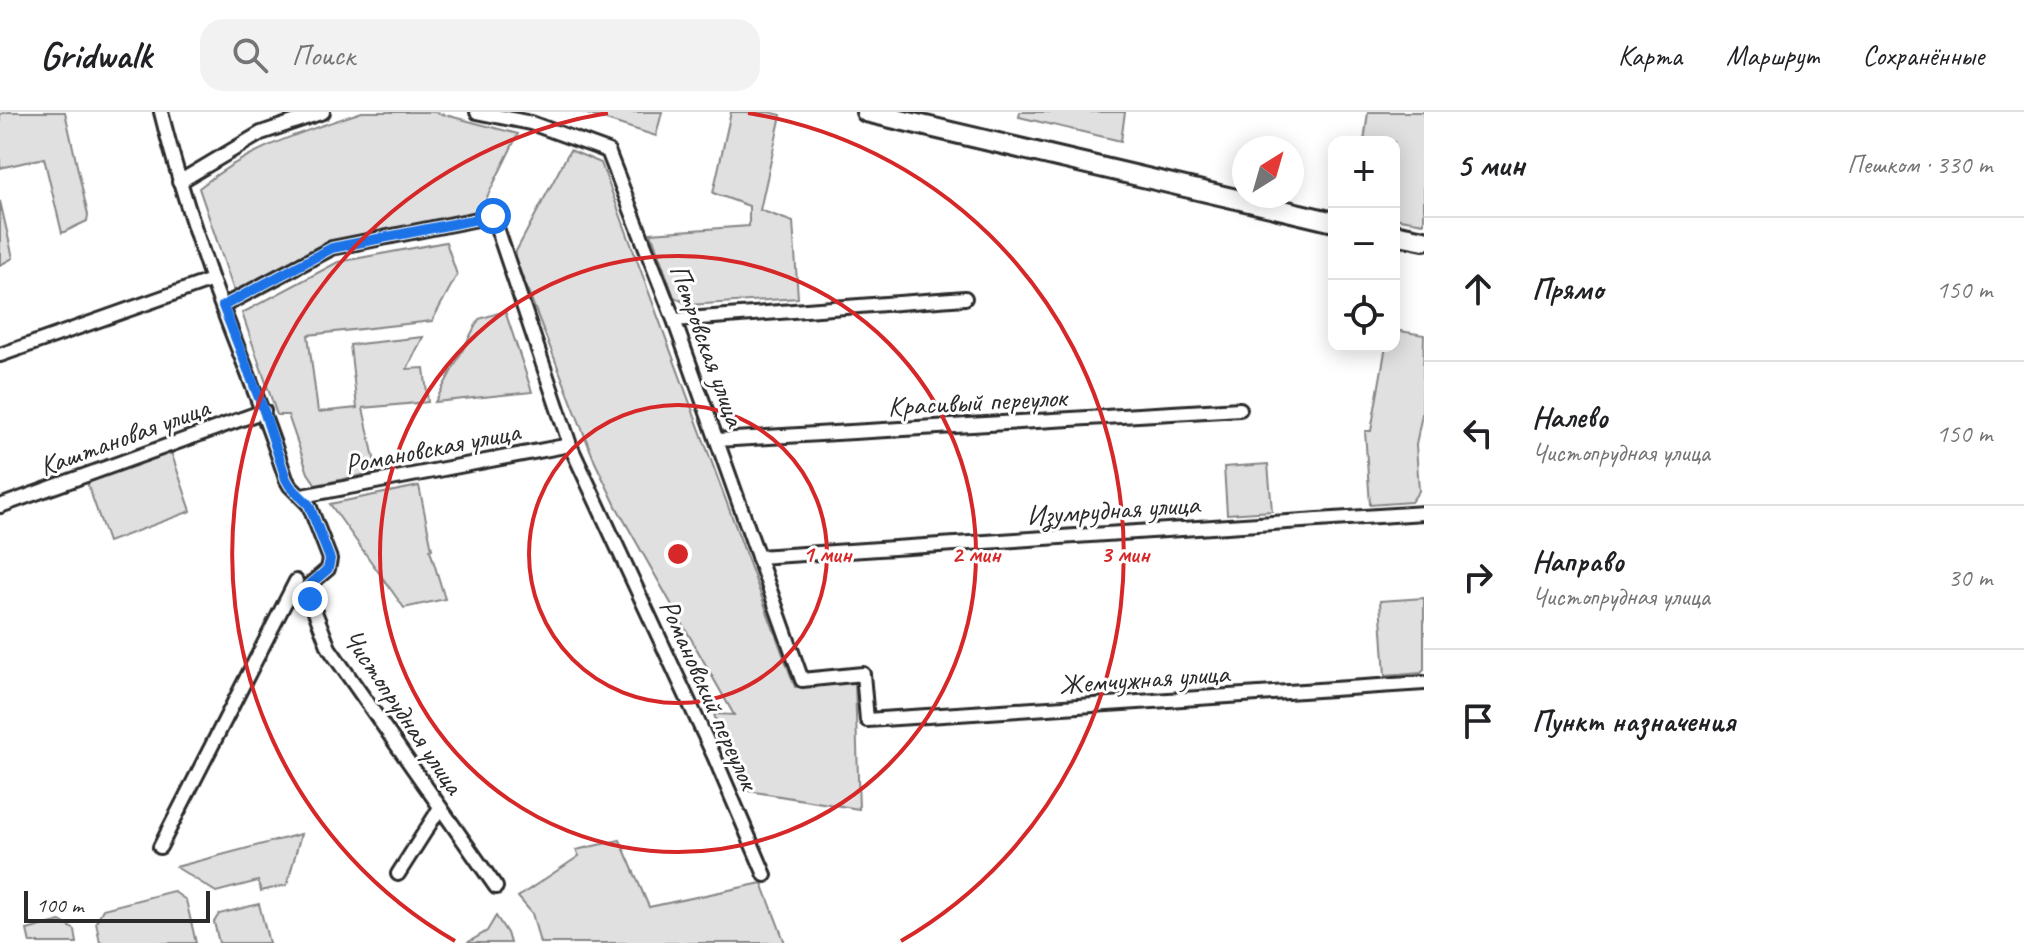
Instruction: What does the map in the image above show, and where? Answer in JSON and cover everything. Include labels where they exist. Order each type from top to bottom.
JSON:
[{"type":"main road","points":[[866,112],[1328,221]]},
{"type":"main road","points":[[1400,235],[1424,240]]},
{"type":"street","name":"Чистопрудная улица","points":[[161,112],[179,182],[212,280],[264,411],[286,479],[309,505],[330,559],[328,569],[308,586],[329,648],[496,887]]},
{"type":"street","points":[[179,182],[261,133],[323,112]]},
{"type":"street","name":"Петровская улица","points":[[477,112],[531,123],[608,151],[674,320],[802,680],[863,674],[867,720]]},
{"type":"street","points":[[223,306],[332,248],[493,216],[570,445]]},
{"type":"street","points":[[0,355],[212,280]]},
{"type":"street","points":[[674,320],[965,298]]},
{"type":"street","name":"Красивый переулок","points":[[717,440],[1240,409]]},
{"type":"street","name":"Каштановая улица","points":[[0,506],[264,411]]},
{"type":"street","name":"Романовская улица","points":[[302,496],[570,445]]},
{"type":"street","name":"Романовский переулок","points":[[570,445],[714,756],[765,875]]},
{"type":"street","name":"Изумрудная улица","points":[[758,557],[1424,513]]},
{"type":"street","points":[[160,847],[296,581]]},
{"type":"street","name":"Жемчужная улица","points":[[867,720],[1424,683]]},
{"type":"street","points":[[398,874],[440,808]]},
{"type":"shaded area","points":[[65,112],[87,221],[62,233],[44,158],[0,168],[0,114]]},
{"type":"shaded area","points":[[362,112],[434,112],[518,134],[487,197],[484,213],[331,241],[234,291],[199,188],[258,151]]},
{"type":"shaded area","points":[[581,112],[662,112],[656,136]]},
{"type":"shaded area","points":[[731,112],[781,115],[760,210],[793,222],[798,298],[689,305],[674,297],[651,233],[749,226],[749,206],[713,193]]},
{"type":"shaded area","points":[[1020,112],[1125,112],[1121,141],[1019,117]]},
{"type":"shaded area","points":[[1368,112],[1424,112],[1424,223],[1400,219],[1400,136],[1365,136]]},
{"type":"shaded area","points":[[570,150],[601,163],[795,687],[855,682],[859,809],[743,790],[714,714],[734,715],[616,506],[595,462],[514,255]]},
{"type":"shaded area","points":[[0,201],[13,258],[0,265]]},
{"type":"shaded area","points":[[446,242],[457,275],[432,321],[308,335],[318,412],[357,408],[350,345],[423,337],[407,369],[424,368],[428,402],[363,408],[377,472],[316,485],[308,473],[288,415],[277,415],[242,313],[338,262]]},
{"type":"shaded area","points":[[505,311],[532,392],[435,402],[479,319]]},
{"type":"shaded area","points":[[1400,331],[1424,335],[1422,414],[1416,445],[1419,491],[1411,502],[1370,505],[1365,431],[1371,431],[1385,352],[1400,352]]},
{"type":"shaded area","points":[[171,452],[191,511],[108,542],[87,482]]},
{"type":"shaded area","points":[[1268,464],[1272,511],[1227,514],[1224,467]]},
{"type":"shaded area","points":[[419,486],[430,550],[445,599],[404,608],[330,504]]},
{"type":"shaded area","points":[[1424,598],[1424,670],[1421,673],[1385,676],[1380,601]]},
{"type":"shaded area","points":[[301,834],[287,885],[261,891],[258,881],[216,892],[176,867]]},
{"type":"shaded area","points":[[620,840],[649,907],[762,883],[785,943],[540,943],[532,913],[518,897],[579,856],[576,850]]},
{"type":"shaded area","points":[[173,891],[186,900],[196,943],[100,943],[96,922],[103,909]]},
{"type":"shaded area","points":[[259,904],[269,943],[219,943],[214,922],[219,914]]},
{"type":"shaded area","points":[[496,916],[510,943],[467,943],[487,931]]},
{"type":"shaded area","points":[[60,921],[75,930],[77,943],[30,943],[27,930]]},
{"type":"route","points":[[310,599],[308,586],[328,569],[330,559],[309,505],[286,479],[264,411],[223,306],[332,248],[493,216]]}]
